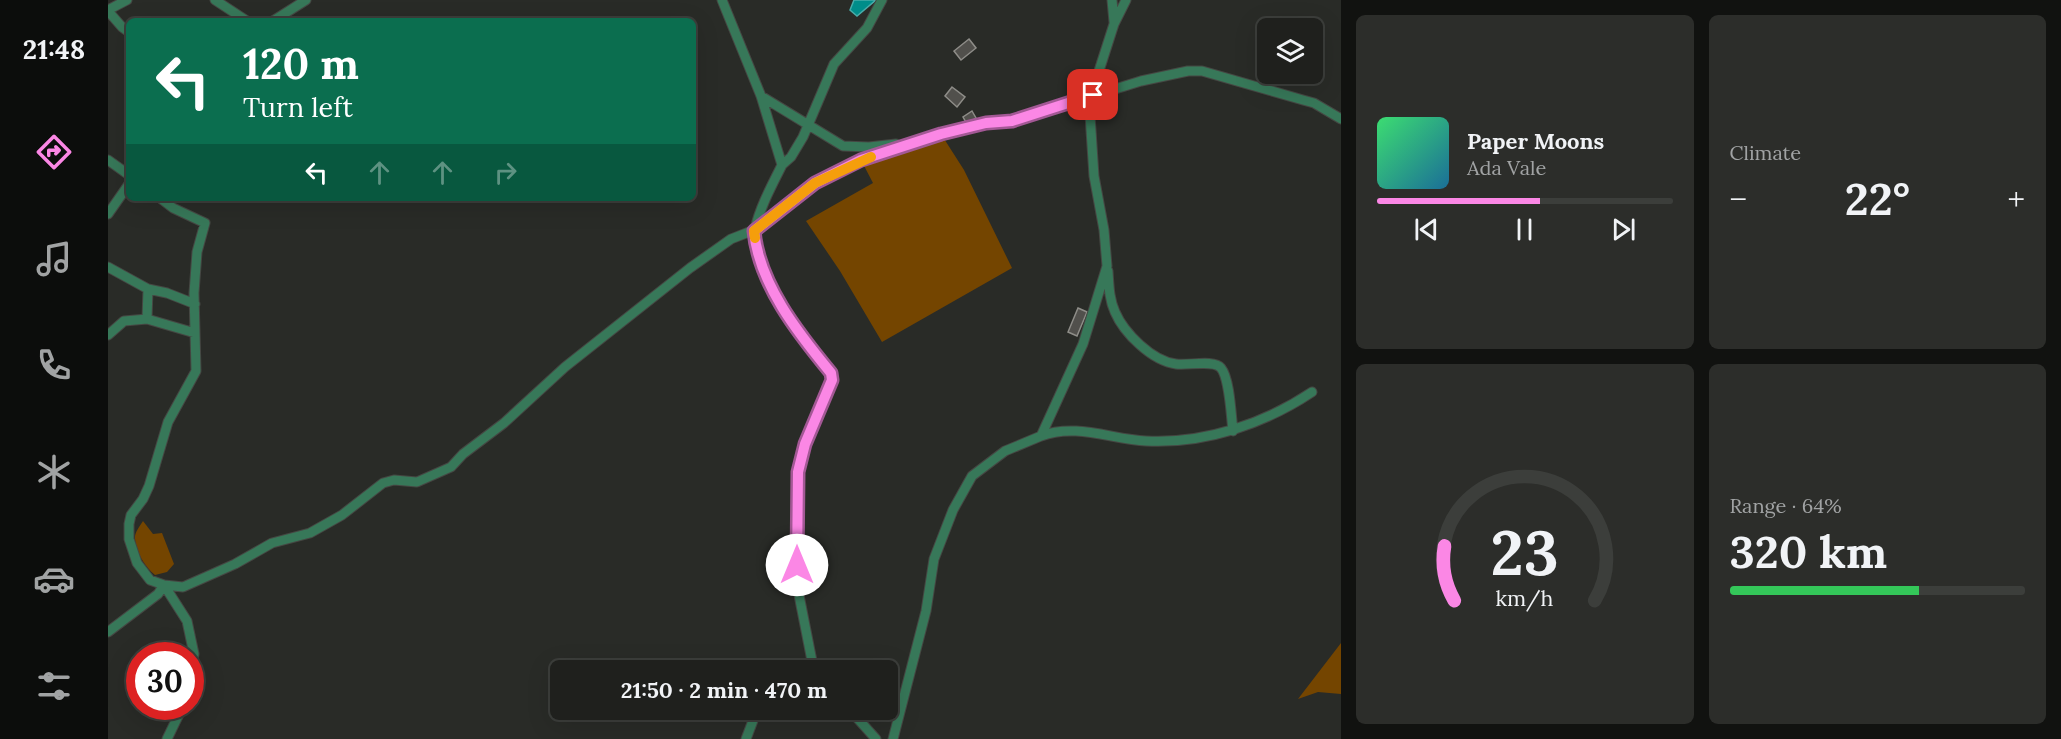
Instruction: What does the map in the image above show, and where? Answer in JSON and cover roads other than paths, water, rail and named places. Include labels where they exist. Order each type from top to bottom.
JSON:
[{"type":"street","points":[[126,30],[108,11],[127,0]]},
{"type":"street","points":[[215,0],[242,18]]},
{"type":"street","points":[[278,18],[306,0]]},
{"type":"street","points":[[722,0],[761,96],[782,165]]},
{"type":"street","points":[[812,660],[797,585],[798,472],[805,444],[832,380],[831,373],[794,327],[757,253],[754,231],[770,188],[782,165],[791,157],[803,137],[834,64],[867,28],[882,0]]},
{"type":"street","points":[[1112,0],[1114,24]]},
{"type":"street","points":[[1126,0],[1114,24],[1097,77],[1090,122],[1114,310],[1126,330],[1141,346],[1174,364],[1215,363],[1221,368],[1226,380],[1233,431]]},
{"type":"street","points":[[164,201],[173,208],[205,223],[197,252],[194,293],[196,370],[168,422],[149,486],[131,515],[129,539],[137,563],[150,580],[164,585],[183,587],[235,564],[272,543],[310,533],[342,515],[382,483],[394,480],[417,482],[452,467],[463,454],[504,423],[565,367],[690,268],[731,239],[754,231],[815,183],[861,160],[911,143],[986,123],[1012,121],[1141,81],[1188,71],[1202,71],[1314,103],[1341,119]]},
{"type":"street","points":[[761,96],[843,146],[911,143]]},
{"type":"street","points":[[108,160],[126,174]]},
{"type":"street","points":[[108,214],[126,188]]},
{"type":"street","points":[[1041,436],[1083,344],[1107,266]]},
{"type":"street","points":[[108,267],[148,289],[167,293],[195,304]]},
{"type":"street","points":[[147,319],[148,289]]},
{"type":"street","points":[[108,335],[124,321],[147,319],[195,333]]},
{"type":"street","points":[[892,739],[926,611],[934,559],[966,483],[996,455],[1051,432],[1088,431],[1145,441],[1186,439],[1233,431],[1287,409],[1312,392]]},
{"type":"street","points":[[108,632],[158,594],[164,585]]},
{"type":"street","points":[[164,585],[187,621],[191,642]]},
{"type":"street","points":[[167,739],[176,720]]},
{"type":"street","points":[[746,739],[753,720]]},
{"type":"street","points":[[859,720],[876,739]]},
{"type":"water","points":[[854,0],[876,0],[857,16],[850,10]]}]
